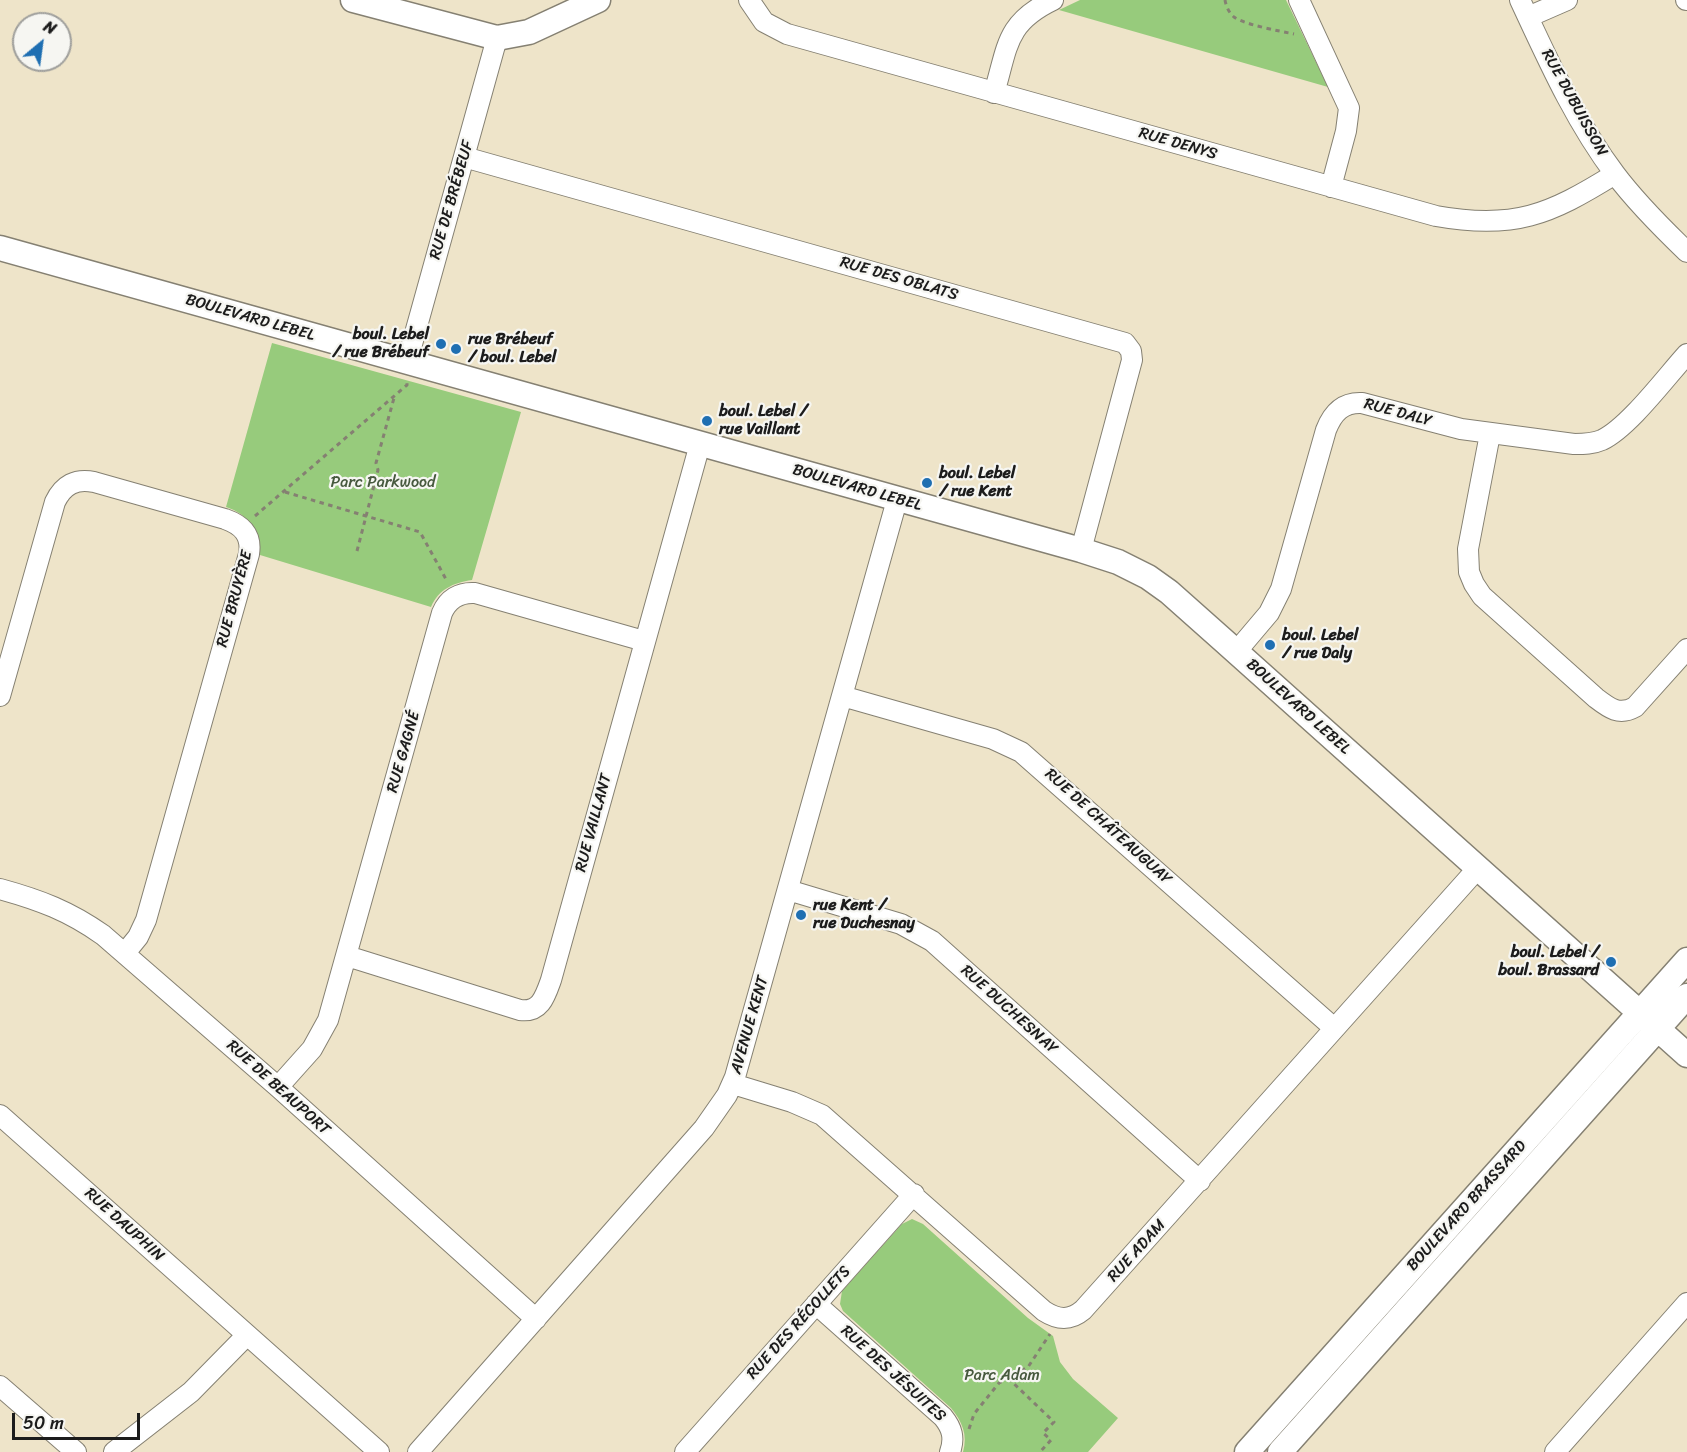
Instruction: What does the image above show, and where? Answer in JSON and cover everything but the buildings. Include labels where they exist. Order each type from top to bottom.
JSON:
[{"type":"street","points":[[353,0],[385,4],[496,38],[529,32],[598,0]]},
{"type":"street","name":"RUE DENYS","points":[[749,0],[764,22],[787,34],[1436,216],[1472,222],[1496,222],[1532,216],[1584,194],[1615,174]]},
{"type":"street","points":[[994,93],[1015,29],[1030,13],[1053,0]]},
{"type":"street","points":[[1299,0],[1349,108],[1346,130],[1331,187]]},
{"type":"street","points":[[1524,8],[1567,0]]},
{"type":"street","name":"RUE DUBUISSON","points":[[1524,8],[1572,107],[1615,174],[1656,222],[1687,252]]},
{"type":"street","name":"RUE DE BRÉBEUF","points":[[407,370],[496,38]]},
{"type":"street","name":"RUE DES OBLATS","points":[[464,157],[1125,343],[1131,351],[1132,360],[1081,550]]},
{"type":"street","name":"BOULEVARD LEBEL","points":[[0,248],[407,370],[700,444],[1118,562],[1148,577],[1169,592],[1641,1011],[1671,1023],[1687,1055]]},
{"type":"street","name":"RUE DALY","points":[[1236,652],[1264,620],[1281,589],[1326,430],[1338,410],[1348,404],[1362,403],[1490,434],[1575,444],[1598,441],[1624,424],[1687,354]]},
{"type":"street","points":[[1490,434],[1468,558],[1471,579],[1482,596],[1596,698],[1616,711],[1627,711],[1635,707],[1687,649]]},
{"type":"street","name":"RUE VAILLANT","points":[[347,956],[520,1010],[532,1010],[540,1004],[550,980],[700,444]]},
{"type":"street","name":"RUE BRUYÈRE","points":[[0,696],[55,502],[65,487],[80,481],[94,482],[234,522],[246,533],[249,554],[146,920],[138,937],[125,953]]},
{"type":"street","name":"AVENUE KENT","points":[[418,1452],[704,1128],[733,1084],[897,500]]},
{"type":"street","name":"RUE GAGNÉ","points":[[279,1087],[312,1050],[323,1030],[347,956],[442,613],[448,603],[464,593],[475,593],[644,641]]},
{"type":"street","name":"RUE DE CHÂTEAUGUAY","points":[[842,696],[993,739],[1021,752],[1334,1028]]},
{"type":"street","name":"RUE ADAM","points":[[733,1084],[792,1102],[822,1115],[1044,1311],[1063,1318],[1075,1316],[1200,1181],[1478,868]]},
{"type":"street","name":"RUE DE BEAUPORT","points":[[0,889],[34,898],[72,915],[103,935],[279,1087],[536,1319]]},
{"type":"street","name":"RUE DUCHESNAY","points":[[788,890],[901,924],[932,941],[1200,1181]]},
{"type":"street","name":"BOULEVARD BRASSARD","points":[[1247,1452],[1687,960]]},
{"type":"street","name":"BOULEVARD BRASSARD","points":[[1280,1452],[1671,1023],[1687,996]]},
{"type":"street","name":"RUE DAUPHIN","points":[[0,1115],[379,1452]]},
{"type":"street","name":"RUE DES RÉCOLLETS","points":[[685,1452],[914,1194]]},
{"type":"street","points":[[1555,1452],[1687,1303]]},
{"type":"street","name":"RUE DES JÉSUITES","points":[[816,1304],[943,1417],[953,1433],[950,1452]]},
{"type":"street","points":[[114,1452],[181,1401],[247,1335]]},
{"type":"street","points":[[0,1386],[76,1452]]},
{"type":"path","points":[[1225,0],[1233,16],[1304,37]]},
{"type":"path","points":[[259,512],[406,385],[407,370]]},
{"type":"path","points":[[357,551],[378,470],[376,463],[394,396]]},
{"type":"path","points":[[284,491],[420,532],[450,585]]},
{"type":"path","points":[[968,1437],[974,1414],[999,1383],[1028,1367],[1051,1332]]},
{"type":"path","points":[[1008,1378],[1054,1422],[1043,1433],[1051,1440],[1040,1452]]},
{"type":"green space","points":[[1080,0],[1286,0],[1328,87],[1059,10]]},
{"type":"green space","name":"Parc Parkwood","points":[[272,343],[521,412],[472,580],[442,591],[431,607],[260,555],[258,538],[251,525],[241,514],[226,507]]},
{"type":"green space","name":"Parc Adam","points":[[912,1219],[923,1224],[1028,1318],[1053,1336],[1060,1362],[1073,1379],[1118,1418],[1088,1452],[963,1452],[965,1440],[963,1428],[951,1408],[843,1311],[840,1304],[842,1291],[902,1224]]},
{"type":"place","name":"boul. Lebel / rue Brébeuf","points":[[441,344]]},
{"type":"place","name":"rue Brébeuf / boul. Lebel","points":[[456,349]]},
{"type":"place","name":"boul. Lebel / rue Vaillant","points":[[707,421]]},
{"type":"place","name":"boul. Lebel / rue Kent","points":[[927,483]]},
{"type":"place","name":"boul. Lebel / rue Daly","points":[[1270,645]]},
{"type":"place","name":"rue Kent / rue Duchesnay","points":[[801,915]]},
{"type":"place","name":"boul. Lebel / boul. Brassard","points":[[1611,962]]}]
